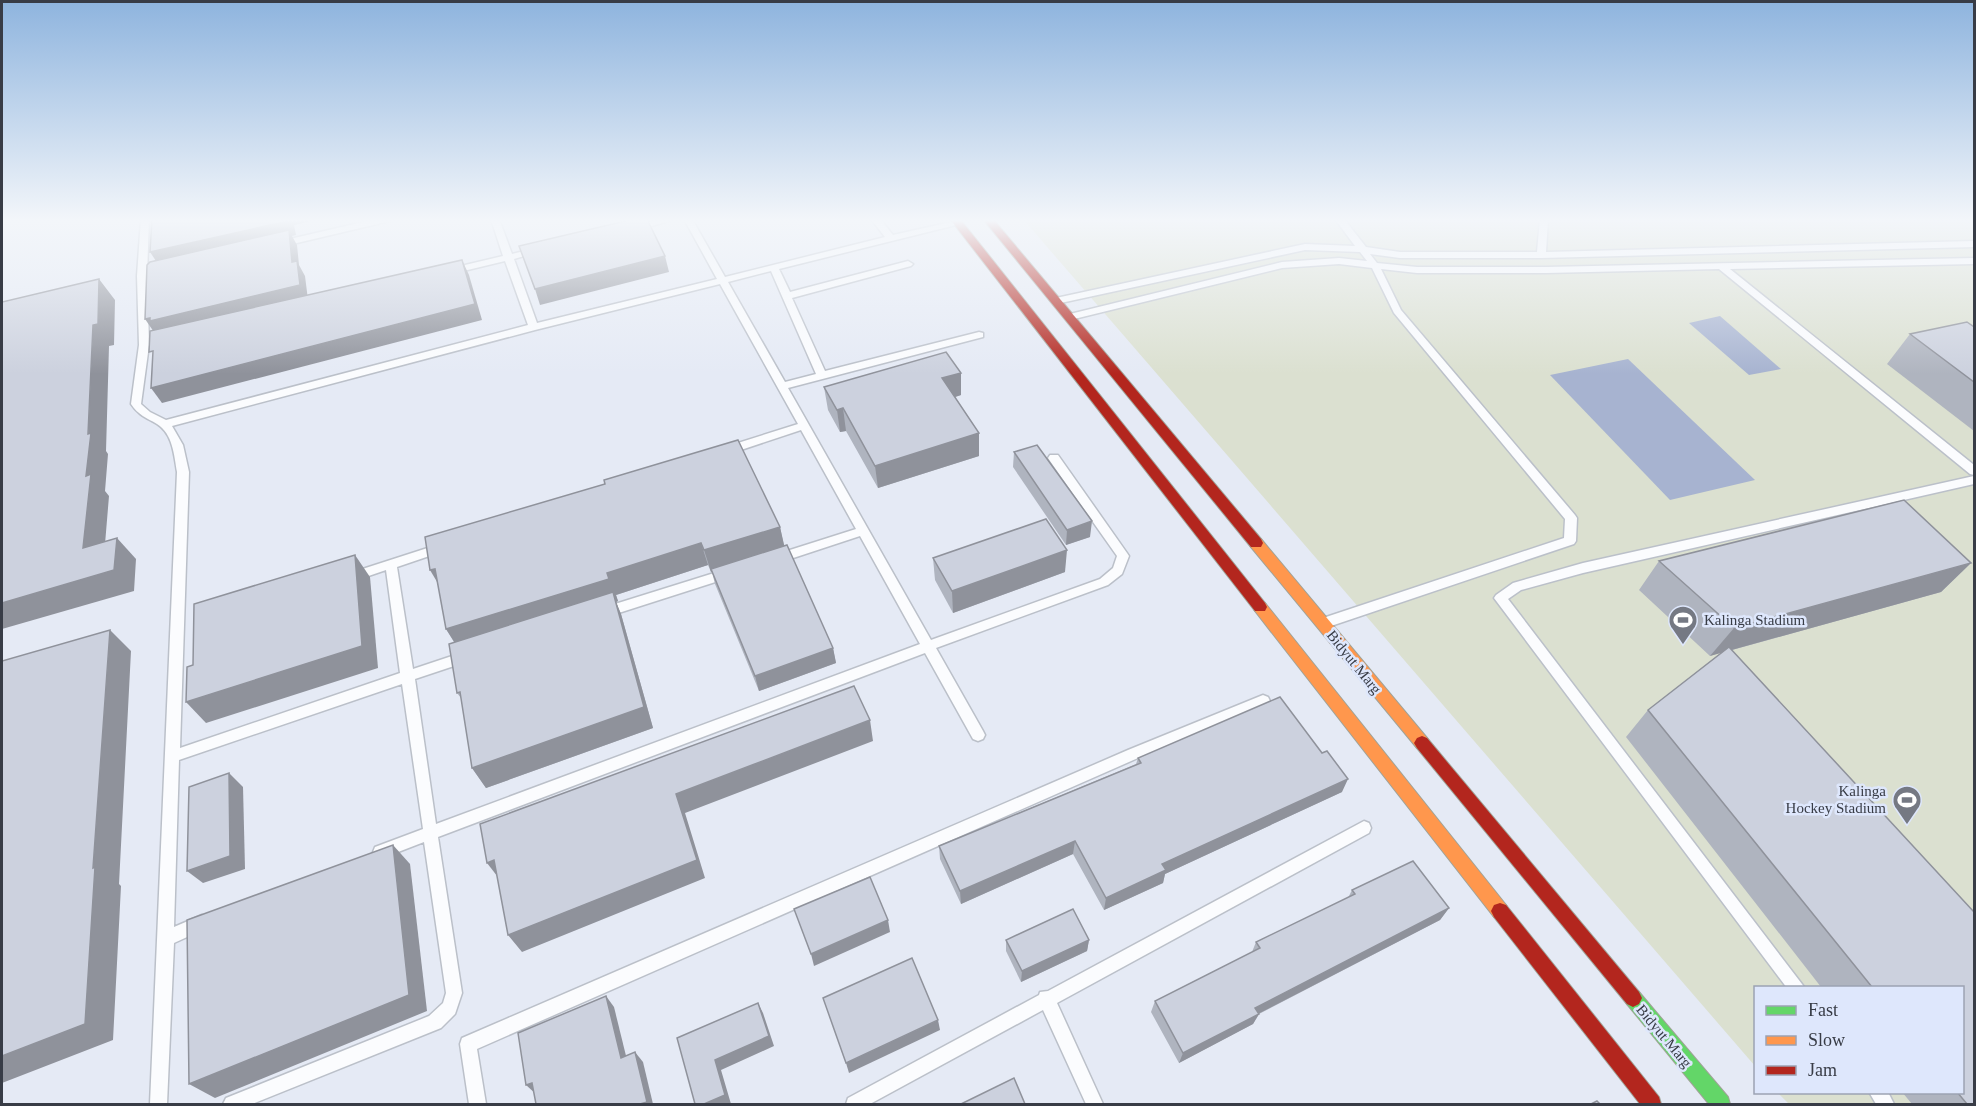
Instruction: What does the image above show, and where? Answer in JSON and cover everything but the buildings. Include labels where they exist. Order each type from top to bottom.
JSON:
[{"type":"main road","points":[[996,271],[1652,1104]]},
{"type":"main road","name":"Bidyut Marg","points":[[1031,271],[1721,1104]]},
{"type":"lane","points":[[142,271],[144,345],[136,404],[145,416],[165,424],[533,327],[759,271]]},
{"type":"lane","points":[[440,274],[454,271]]},
{"type":"lane","points":[[513,271],[533,327]]},
{"type":"lane","points":[[719,271],[802,426],[978,735]]},
{"type":"lane","points":[[776,271],[822,376]]},
{"type":"lane","points":[[787,296],[883,271]]},
{"type":"lane","points":[[1056,301],[1196,271]]},
{"type":"lane","points":[[1070,317],[1259,271]]},
{"type":"lane","points":[[1322,623],[1570,541],[1571,518],[1397,311],[1378,271]]},
{"type":"lane","points":[[1727,271],[1974,471]]},
{"type":"lane","points":[[142,276],[154,273]]},
{"type":"lane","points":[[781,386],[979,334]]},
{"type":"lane","points":[[144,345],[156,342]]},
{"type":"lane","points":[[158,1104],[171,757],[184,628],[183,472],[179,451],[165,424]]},
{"type":"lane","points":[[713,456],[802,426]]},
{"type":"lane","points":[[364,858],[431,831],[1104,582],[1118,571],[1123,556],[1053,458]]},
{"type":"lane","points":[[1796,986],[1500,598],[1517,586],[1583,568],[1974,480]]},
{"type":"lane","points":[[760,564],[862,531]]},
{"type":"lane","points":[[335,581],[458,542]]},
{"type":"lane","points":[[232,1104],[435,1022],[449,1008],[454,993],[431,831],[405,676],[391,564]]},
{"type":"lane","points":[[588,618],[737,571]]},
{"type":"lane","points":[[171,757],[405,676],[485,651]]},
{"type":"lane","points":[[477,1104],[468,1044],[1133,754],[1263,701]]},
{"type":"lane","points":[[854,1104],[1046,998],[1364,828]]},
{"type":"lane","points":[[166,938],[210,920]]},
{"type":"lane","points":[[1046,998],[1095,1104]]},
{"type":"green space","name":"Kalinga Stadium","points":[[1068,271],[1974,271],[1974,1104],[1789,1104],[1779,1094],[1964,1094],[1964,986],[1754,986],[1754,1065]]},
{"type":"water","points":[[1720,316],[1781,369],[1749,375],[1689,323]]},
{"type":"water","points":[[1628,359],[1755,480],[1670,500],[1550,375]]},
{"type":"traffic: fast","points":[[1633,998],[1721,1104]]},
{"type":"traffic: slow","points":[[1256,543],[1422,743]]},
{"type":"traffic: slow","points":[[1260,607],[1500,911]]},
{"type":"traffic: jam","points":[[996,271],[1260,607]]},
{"type":"traffic: jam","points":[[1031,271],[1256,543]]},
{"type":"traffic: jam","points":[[1422,743],[1633,998]]},
{"type":"traffic: jam","points":[[1500,911],[1652,1104]]},
{"type":"place","name":"Kalinga Stadium","points":[[1683,646]]},
{"type":"place","name":"Kalinga Hockey Stadium","points":[[1907,826]]}]
